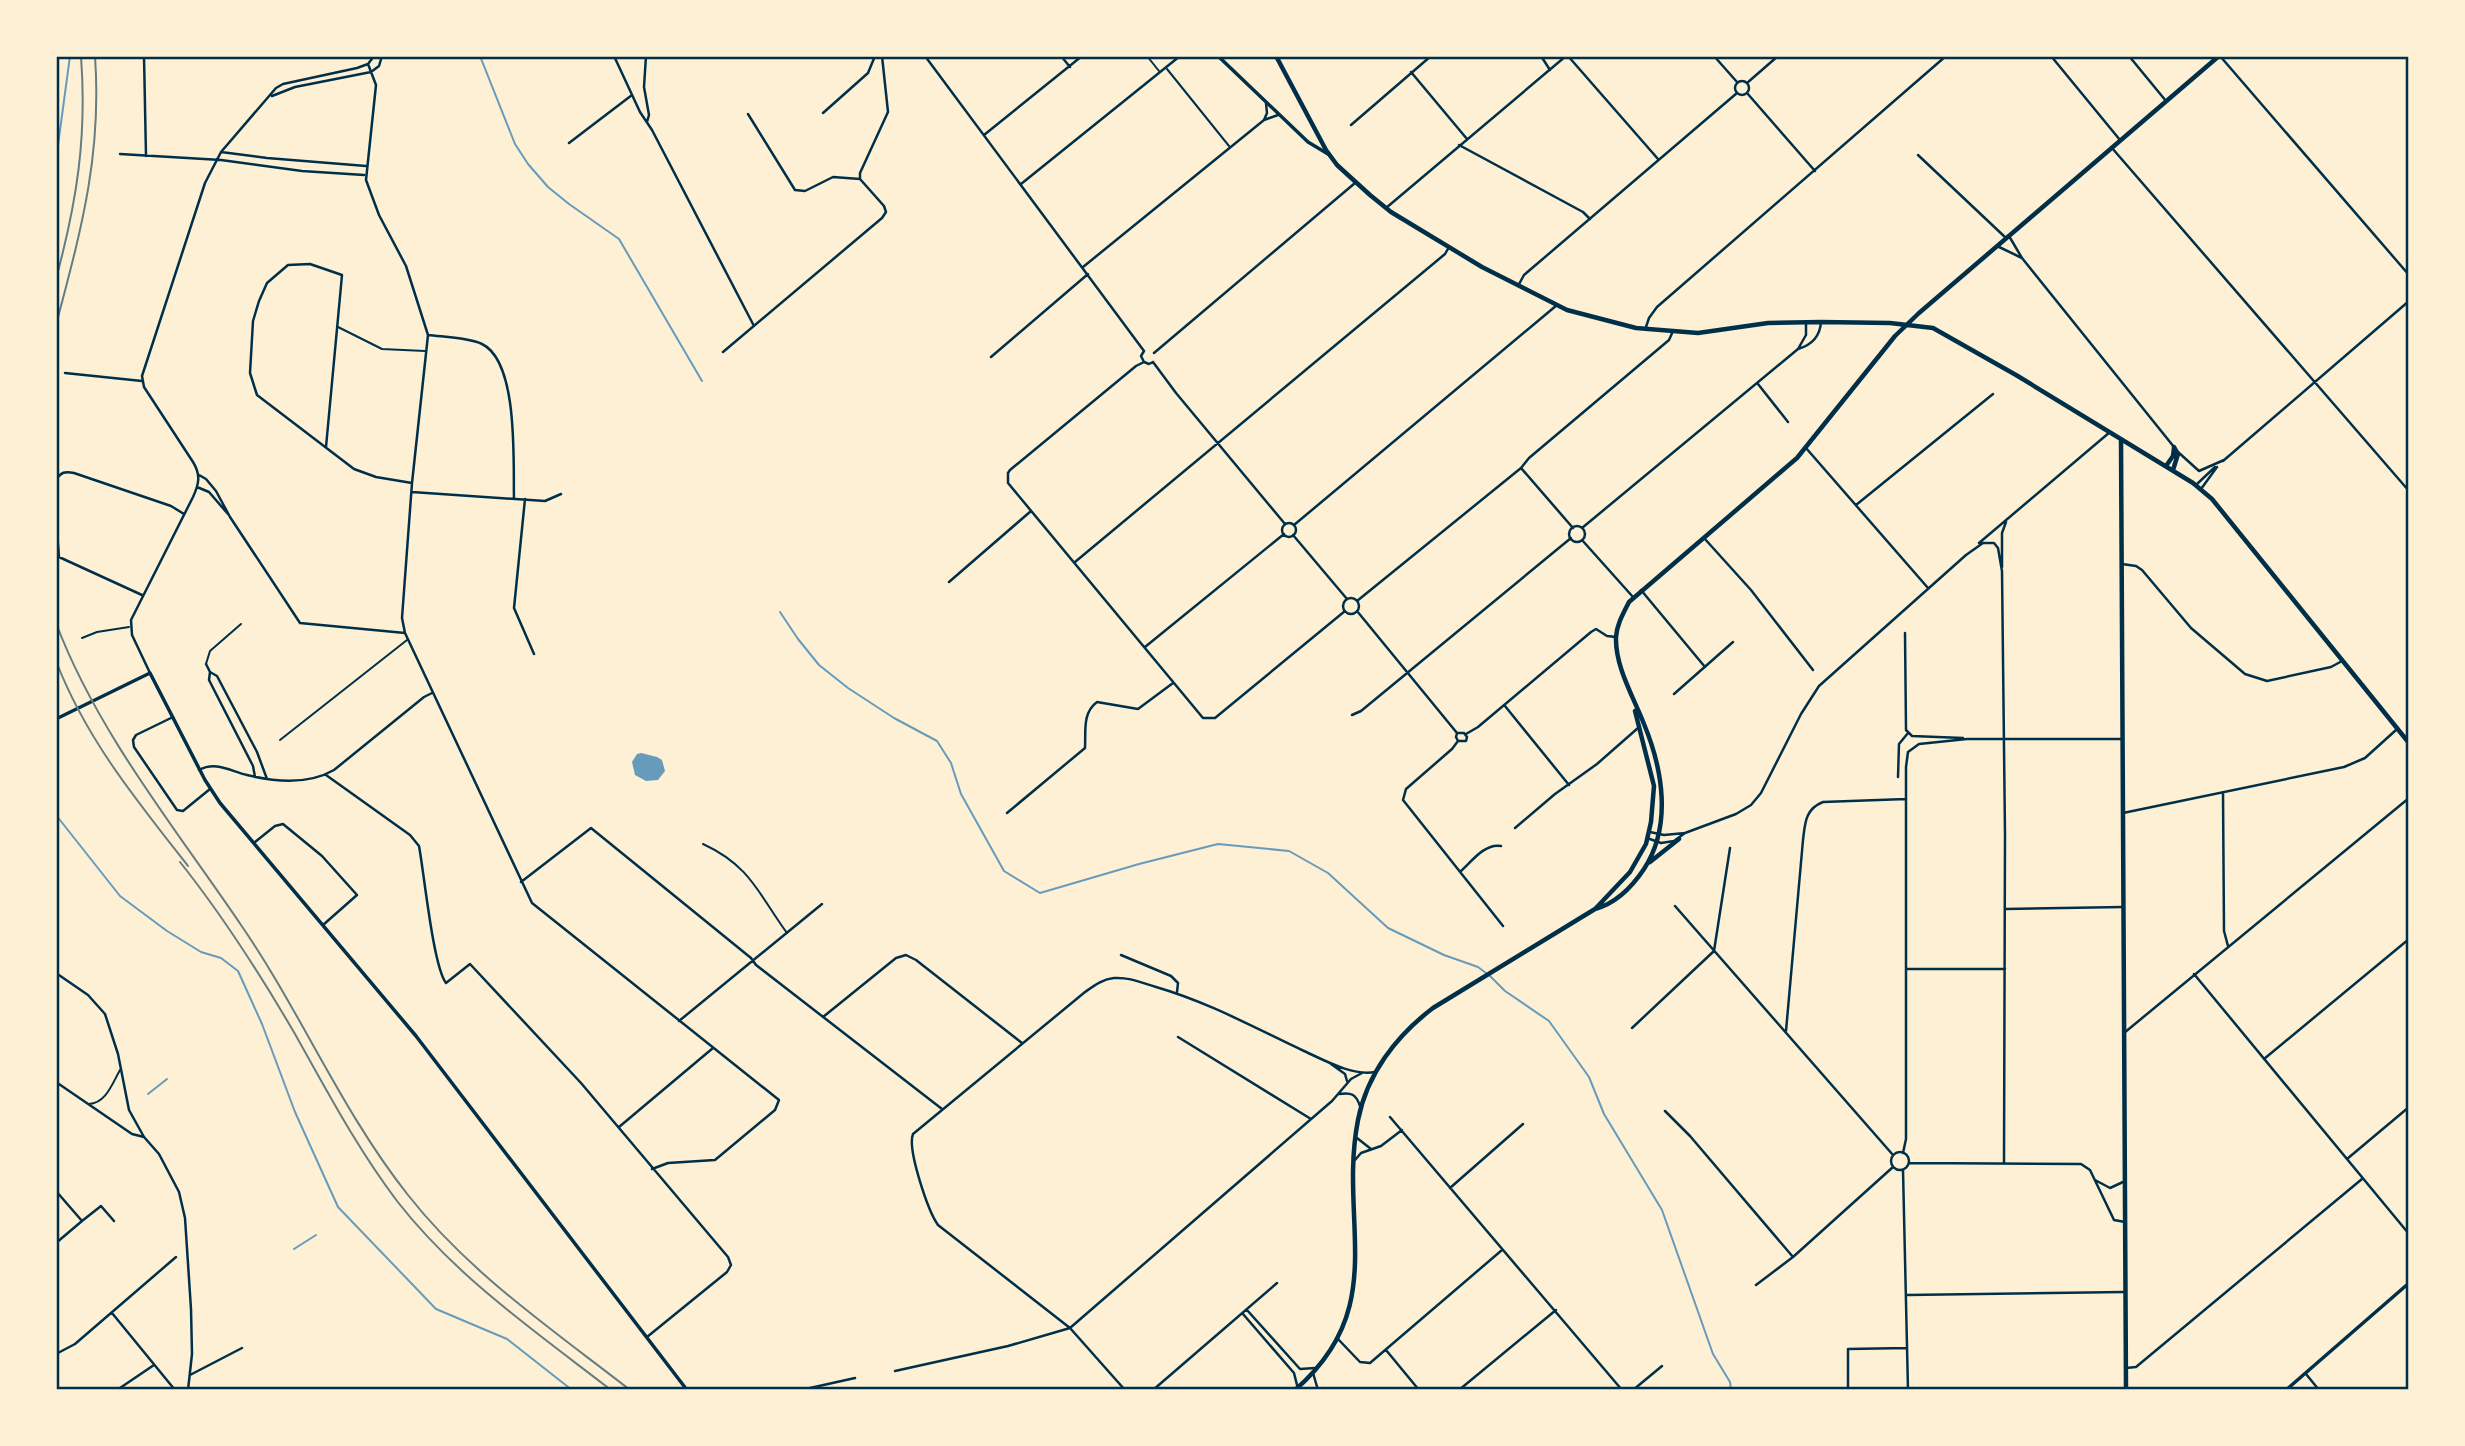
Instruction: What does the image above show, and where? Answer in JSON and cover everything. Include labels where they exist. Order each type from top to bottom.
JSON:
[{"type":"main road","points":[[1218,56],[1308,142],[1329,154]]},
{"type":"main road","points":[[1276,56],[1329,154],[1355,183],[1386,208],[1450,247],[1557,305],[1581,315],[1646,329],[1704,333],[1768,323],[1928,326],[1946,333],[2173,470],[2198,487],[2228,516],[2409,743]]},
{"type":"main road","points":[[1296,1390],[1318,1367],[1337,1338],[1348,1312],[1355,1279],[1356,1133],[1360,1110],[1376,1072],[1389,1051],[1412,1025],[1433,1008],[1595,909],[1630,872],[1647,838],[1653,815],[1654,786],[1616,637],[1620,620],[1633,597],[1806,448],[1894,338],[1908,325],[2212,58],[2219,56]]},
{"type":"main road","points":[[2120,439],[2126,1390]]},
{"type":"main road","points":[[2166,466],[2173,456],[2174,447]]},
{"type":"main road","points":[[2173,470],[2178,454],[2174,447]]},
{"type":"main road","points":[[58,718],[150,673],[210,789],[416,1036],[687,1390]]},
{"type":"main road","points":[[1595,909],[1606,906],[1622,895],[1637,880],[1659,834],[1662,805],[1659,773],[1644,723],[1634,705]]},
{"type":"main road","points":[[1645,867],[1679,839]]},
{"type":"main road","points":[[2286,1390],[2409,1283]]},
{"type":"street","points":[[144,56],[146,156]]},
{"type":"street","points":[[374,56],[368,64],[290,81],[276,88],[221,152],[205,183],[142,381],[199,475],[211,484],[300,623],[405,633]]},
{"type":"street","points":[[270,96],[295,87],[371,72],[379,66],[382,56]]},
{"type":"street","points":[[614,56],[754,326]]},
{"type":"street","points":[[646,56],[644,91],[649,115],[647,122]]},
{"type":"street","points":[[823,113],[868,74],[875,56]]},
{"type":"street","points":[[723,352],[886,212],[860,179],[860,173],[888,113],[882,56]]},
{"type":"street","points":[[1061,56],[1070,67]]},
{"type":"street","points":[[984,135],[1082,56]]},
{"type":"street","points":[[1021,184],[1180,56]]},
{"type":"street","points":[[1351,125],[1430,56]]},
{"type":"street","points":[[1541,56],[1550,70]]},
{"type":"street","points":[[1386,208],[1567,56],[1658,159]]},
{"type":"street","points":[[1714,56],[1737,83]]},
{"type":"street","points":[[1747,83],[1778,56]]},
{"type":"street","points":[[1646,329],[1649,318],[1657,307],[1946,56]]},
{"type":"street","points":[[2051,56],[2121,140]]},
{"type":"street","points":[[2129,56],[2166,101]]},
{"type":"street","points":[[2219,56],[2409,275]]},
{"type":"street","points":[[924,57],[1144,351]]},
{"type":"street","points":[[368,64],[375,80],[376,93],[366,180],[379,215],[406,266],[428,335],[412,483],[402,618],[405,633],[534,907],[779,1100],[775,1110],[715,1160],[668,1163],[652,1169]]},
{"type":"street","points":[[1411,72],[1466,139]]},
{"type":"street","points":[[1737,83],[1737,93]]},
{"type":"street","points":[[1737,83],[1747,83]]},
{"type":"street","points":[[1737,93],[1746,93],[1749,88],[1747,83]]},
{"type":"street","points":[[1518,286],[1524,275],[1737,93]]},
{"type":"street","points":[[1746,93],[1815,171]]},
{"type":"street","points":[[569,143],[632,95]]},
{"type":"street","points":[[1264,120],[1267,113],[1266,101]]},
{"type":"street","points":[[748,114],[797,191],[808,190],[833,177],[860,179]]},
{"type":"street","points":[[1083,267],[1264,120],[1278,115]]},
{"type":"street","points":[[1459,145],[1583,212],[1590,219]]},
{"type":"street","points":[[2112,148],[2409,491]]},
{"type":"street","points":[[221,152],[366,166]]},
{"type":"street","points":[[120,154],[366,175]]},
{"type":"street","points":[[1918,155],[2007,237],[2174,447],[2197,471],[2203,471],[2224,460]]},
{"type":"street","points":[[1355,183],[1154,353],[1153,362],[1286,524],[1294,525],[1557,305]]},
{"type":"street","points":[[1997,246],[2022,258]]},
{"type":"street","points":[[1074,563],[1437,261],[1450,247]]},
{"type":"street","points":[[326,447],[342,275],[310,264],[288,265],[267,283],[258,301],[253,321],[250,373],[257,395],[326,447],[354,468],[376,477],[412,483]]},
{"type":"street","points":[[991,356],[1088,274]]},
{"type":"street","points":[[2198,487],[2224,460],[2409,301]]},
{"type":"street","points":[[1521,468],[1573,527],[1582,528],[1798,349],[1806,335],[1806,322]]},
{"type":"street","points":[[1798,349],[1806,347],[1817,337],[1821,322]]},
{"type":"street","points":[[1357,601],[1521,468],[1529,458],[1669,340],[1673,331]]},
{"type":"street","points":[[428,335],[481,344],[489,349],[500,368],[509,390],[511,408],[514,499]]},
{"type":"street","points":[[1144,351],[1154,353]]},
{"type":"street","points":[[1144,351],[1141,356],[1144,362]]},
{"type":"street","points":[[1153,362],[1136,366],[1010,470],[1008,483],[1198,713],[1209,719],[1215,718],[1345,611]]},
{"type":"street","points":[[65,373],[142,381]]},
{"type":"street","points":[[1758,384],[1788,422]]},
{"type":"street","points":[[1856,505],[1993,394]]},
{"type":"street","points":[[1649,831],[1659,834],[1685,833],[1736,814],[1755,801],[1813,694],[1826,679],[2109,432]]},
{"type":"street","points":[[1806,448],[1928,588]]},
{"type":"street","points":[[56,480],[65,471],[74,473],[171,506],[184,514]]},
{"type":"street","points":[[150,673],[133,639],[130,627],[132,617],[197,487],[199,475]]},
{"type":"street","points":[[197,487],[209,492],[230,517]]},
{"type":"street","points":[[412,492],[545,501],[561,494]]},
{"type":"street","points":[[525,499],[514,608],[534,654]]},
{"type":"street","points":[[949,582],[1031,511]]},
{"type":"street","points":[[2004,1163],[2002,529],[2010,517]]},
{"type":"street","points":[[56,520],[59,557],[142,595]]},
{"type":"street","points":[[1284,534],[1283,528],[1286,524]]},
{"type":"street","points":[[1293,535],[1296,529],[1294,525]]},
{"type":"street","points":[[1571,538],[1573,527]]},
{"type":"street","points":[[1582,528],[1585,534],[1582,540]]},
{"type":"street","points":[[1284,534],[1293,535]]},
{"type":"street","points":[[1145,647],[1284,534]]},
{"type":"street","points":[[1293,535],[1347,599]]},
{"type":"street","points":[[1571,538],[1582,540]]},
{"type":"street","points":[[1352,715],[1361,711],[1571,538]]},
{"type":"street","points":[[1704,538],[1751,590],[1813,670]]},
{"type":"street","points":[[1582,540],[1633,597]]},
{"type":"street","points":[[1966,555],[1983,543],[1994,543],[1998,548],[2002,571]]},
{"type":"street","points":[[2122,564],[2136,566],[2142,570],[2191,628],[2245,674],[2267,681],[2331,667],[2343,660]]},
{"type":"street","points":[[1642,590],[1705,667]]},
{"type":"street","points":[[1347,599],[1357,601]]},
{"type":"street","points":[[1347,599],[1343,605],[1345,611],[1351,614],[1357,611]]},
{"type":"street","points":[[1357,601],[1357,611],[1457,733],[1458,741]]},
{"type":"street","points":[[1458,741],[1465,741],[1466,734],[1596,629],[1607,636],[1616,637]]},
{"type":"street","points":[[1905,633],[1905,720],[1908,733],[1912,736],[1967,739]]},
{"type":"street","points":[[1674,694],[1733,642]]},
{"type":"street","points":[[206,663],[210,672],[209,680],[253,766],[255,777]]},
{"type":"street","points":[[210,672],[217,676],[257,752],[267,779]]},
{"type":"street","points":[[1007,813],[1085,748],[1086,718],[1091,707],[1097,702],[1138,709],[1173,683]]},
{"type":"street","points":[[200,770],[215,765],[255,777],[299,781],[326,775],[432,693]]},
{"type":"street","points":[[1504,705],[1569,785]]},
{"type":"street","points":[[173,717],[136,735],[133,740],[134,747],[177,810],[183,811],[210,789]]},
{"type":"street","points":[[1515,828],[1638,728]]},
{"type":"street","points":[[2123,813],[2344,767],[2365,758],[2398,729]]},
{"type":"street","points":[[1457,733],[1466,734]]},
{"type":"street","points":[[1898,777],[1899,744],[1908,733]]},
{"type":"street","points":[[1903,1153],[1906,1139],[1906,758],[1911,749],[1919,744],[1967,739],[2122,739]]},
{"type":"street","points":[[1458,741],[1406,789],[1403,796],[1405,804],[1503,926]]},
{"type":"street","points":[[326,775],[410,835],[419,846],[437,955],[446,983],[470,964],[619,1127],[728,1257],[731,1265],[727,1272],[647,1338]]},
{"type":"street","points":[[2222,793],[2224,931],[2228,947]]},
{"type":"street","points":[[2124,1033],[2409,798]]},
{"type":"street","points":[[1786,1031],[1803,840],[1808,813],[1823,802],[1906,799]]},
{"type":"street","points":[[254,843],[275,825],[283,824],[316,850],[357,895],[323,925]]},
{"type":"street","points":[[521,882],[591,828],[753,961],[942,1110]]},
{"type":"street","points":[[1647,838],[1657,842],[1669,842],[1679,839],[1685,833]]},
{"type":"street","points":[[1461,871],[1488,847],[1494,844],[1501,846]]},
{"type":"street","points":[[1632,1028],[1714,951],[1730,848]]},
{"type":"street","points":[[679,1021],[822,904]]},
{"type":"street","points":[[1675,906],[1893,1155]]},
{"type":"street","points":[[2005,909],[2123,907]]},
{"type":"street","points":[[2264,1059],[2409,939]]},
{"type":"street","points":[[823,1017],[896,958],[905,955],[928,969],[1022,1044]]},
{"type":"street","points":[[1121,955],[1171,976],[1178,983],[1177,992]]},
{"type":"street","points":[[1906,969],[2004,969]]},
{"type":"street","points":[[56,973],[86,993],[102,1010],[111,1031],[129,1110],[144,1137],[159,1154],[173,1177],[186,1217],[191,1309],[188,1390]]},
{"type":"street","points":[[2194,974],[2409,1234]]},
{"type":"street","points":[[1125,1390],[1070,1328],[938,1225],[929,1208],[911,1140],[916,1130],[1098,982],[1107,979],[1125,978],[1177,992],[1325,1060],[1362,1073],[1376,1072]]},
{"type":"street","points":[[1178,1037],[1311,1119]]},
{"type":"street","points":[[619,1127],[714,1048]]},
{"type":"street","points":[[1325,1060],[1345,1074],[1347,1085]]},
{"type":"street","points":[[895,1371],[1008,1346],[1070,1328],[1311,1119],[1339,1094],[1351,1079],[1362,1073]]},
{"type":"street","points":[[56,1082],[132,1134],[144,1137]]},
{"type":"street","points":[[1339,1094],[1354,1095],[1360,1110]]},
{"type":"street","points":[[2347,1159],[2409,1107]]},
{"type":"street","points":[[1665,1111],[1690,1136],[1793,1257]]},
{"type":"street","points":[[1390,1117],[1622,1390]]},
{"type":"street","points":[[1450,1188],[1523,1124]]},
{"type":"street","points":[[1354,1162],[1359,1155],[1381,1146],[1402,1130]]},
{"type":"street","points":[[1356,1133],[1361,1142],[1371,1149]]},
{"type":"street","points":[[1893,1155],[1903,1153]]},
{"type":"street","points":[[1903,1153],[1909,1163]]},
{"type":"street","points":[[1893,1155],[1891,1161],[1894,1167],[1903,1170]]},
{"type":"street","points":[[1908,1390],[1903,1170],[1909,1163],[2081,1164],[2089,1168],[2113,1220],[2125,1222]]},
{"type":"street","points":[[1756,1285],[1793,1257],[1894,1167]]},
{"type":"street","points":[[2095,1180],[2110,1188],[2118,1186],[2124,1178]]},
{"type":"street","points":[[2126,1368],[2136,1367],[2363,1179]]},
{"type":"street","points":[[56,1191],[82,1221]]},
{"type":"street","points":[[56,1243],[101,1206],[114,1221]]},
{"type":"street","points":[[1337,1338],[1363,1363],[1370,1363],[1503,1250]]},
{"type":"street","points":[[56,1354],[75,1344],[176,1257]]},
{"type":"street","points":[[1153,1390],[1277,1283]]},
{"type":"street","points":[[1907,1295],[2125,1293]]},
{"type":"street","points":[[1247,1310],[1300,1369],[1318,1367]]},
{"type":"street","points":[[1459,1390],[1556,1310]]},
{"type":"street","points":[[112,1313],[175,1390]]},
{"type":"street","points":[[1243,1314],[1294,1373],[1297,1380],[1296,1390],[1303,1390]]},
{"type":"street","points":[[190,1375],[242,1348]]},
{"type":"street","points":[[1848,1390],[1848,1349],[1907,1348]]},
{"type":"street","points":[[1386,1350],[1419,1390]]},
{"type":"street","points":[[117,1390],[155,1365]]},
{"type":"street","points":[[1633,1390],[1662,1366]]},
{"type":"street","points":[[1313,1373],[1318,1390]]},
{"type":"street","points":[[2305,1373],[2319,1390]]},
{"type":"street","points":[[801,1390],[855,1378]]},
{"type":"lane","points":[[1147,56],[1160,73]]},
{"type":"lane","points":[[1166,68],[1230,147]]},
{"type":"lane","points":[[337,326],[382,349],[427,351]]},
{"type":"lane","points":[[206,663],[210,650],[241,624]]},
{"type":"lane","points":[[82,638],[97,632],[130,627]]},
{"type":"lane","points":[[280,740],[408,639]]},
{"type":"lane","points":[[703,844],[745,872],[787,933]]},
{"type":"lane","points":[[88,1104],[96,1104],[102,1099],[120,1070]]},
{"type":"water","points":[[637,754],[662,760],[665,771],[658,780],[646,781],[635,775],[632,762]]},
{"type":"waterway","points":[[56,160],[70,56]]},
{"type":"waterway","points":[[480,56],[515,144],[528,164],[548,187],[619,239],[702,381]]},
{"type":"waterway","points":[[780,612],[819,665],[894,718],[937,741],[951,763],[961,794],[1004,871],[1040,893],[1218,844],[1289,851],[1328,873],[1388,928],[1444,955],[1478,967],[1486,973]]},
{"type":"waterway","points":[[56,815],[120,896],[167,931],[201,952],[221,958],[238,971],[262,1024],[295,1112],[338,1207],[436,1309],[507,1339],[572,1390]]},
{"type":"waterway","points":[[1490,976],[1505,991],[1549,1021],[1589,1077],[1604,1114],[1662,1210],[1713,1354],[1730,1382],[1731,1390]]},
{"type":"waterway","points":[[148,1094],[167,1079]]},
{"type":"waterway","points":[[294,1249],[316,1235]]},
{"type":"railway","points":[[56,279],[70,223],[79,169],[83,114],[81,56]]},
{"type":"railway","points":[[56,325],[88,192],[95,127],[95,56]]},
{"type":"railway","points":[[56,623],[73,663],[115,741],[263,958],[362,1130],[384,1163],[432,1223],[485,1275],[630,1390]]},
{"type":"railway","points":[[56,661],[82,717],[114,768],[188,866]]},
{"type":"railway","points":[[180,862],[255,967],[356,1140],[397,1201],[420,1229],[471,1279],[611,1390]]}]
